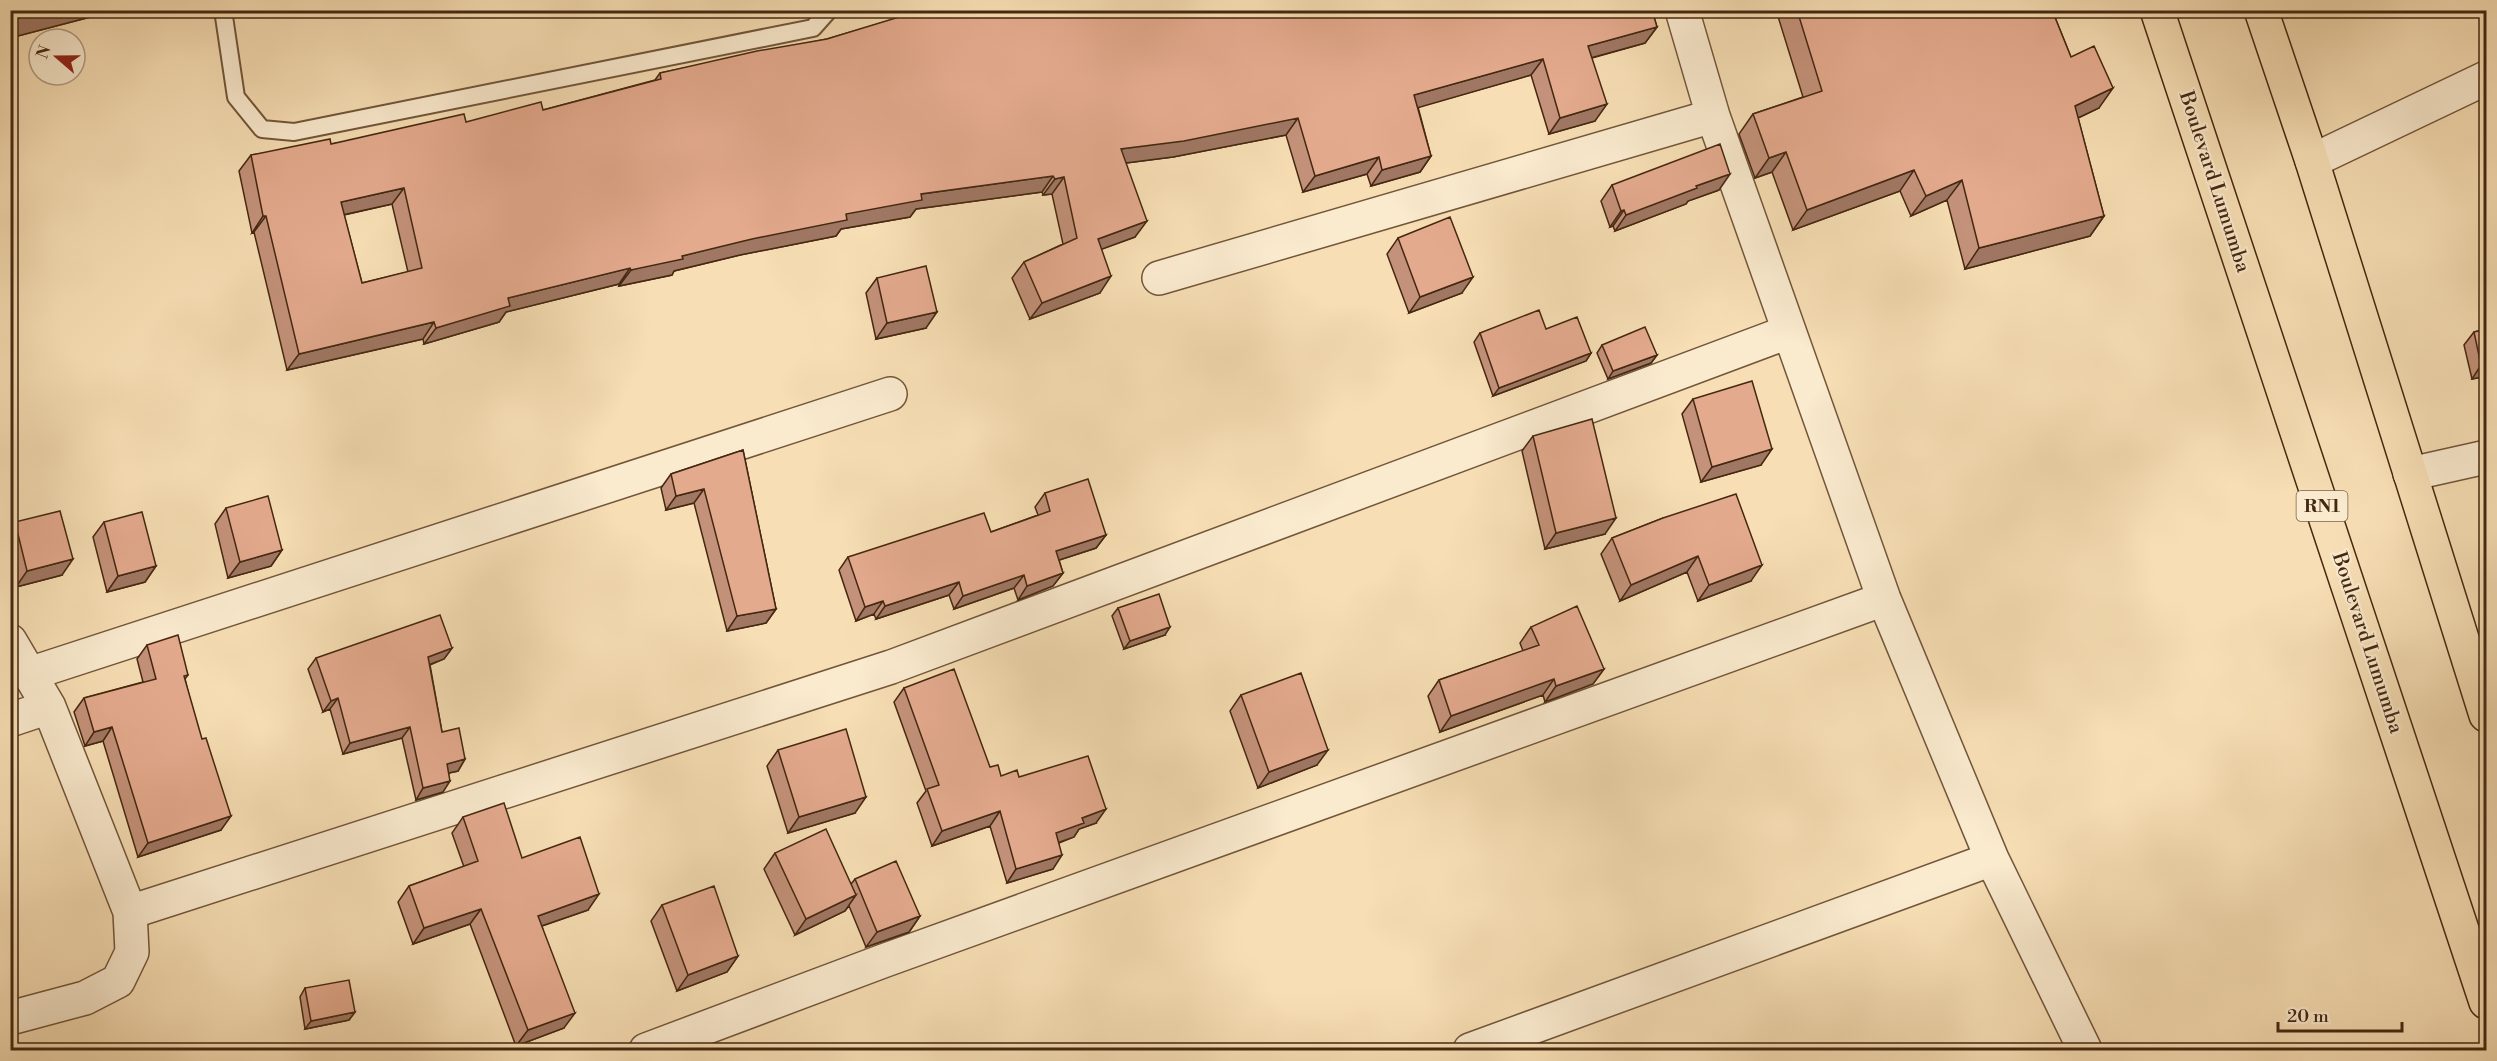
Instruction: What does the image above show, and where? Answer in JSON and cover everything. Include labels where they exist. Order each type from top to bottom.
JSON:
[{"type":"highway","name":"Boulevard Lumumba","points":[[2157,10],[2487,1002]]},
{"type":"highway","points":[[2261,10],[2312,161],[2410,474],[2485,702]]},
{"type":"street","points":[[1682,10],[1713,116],[1884,599],[1992,859],[2085,1050]]},
{"type":"street","points":[[2312,161],[2487,78]]},
{"type":"street","points":[[1159,278],[1713,116]]},
{"type":"street","points":[[130,912],[891,667],[1788,332]]},
{"type":"street","points":[[29,674],[890,394]]},
{"type":"street","points":[[2410,474],[2487,457]]},
{"type":"street","points":[[646,1050],[895,957],[1884,599]]},
{"type":"street","points":[[10,641],[49,707],[130,912],[132,952],[118,981],[85,998],[10,1018]]},
{"type":"street","points":[[10,720],[49,707]]},
{"type":"street","points":[[1470,1050],[1992,859]]},
{"type":"lane","points":[[223,10],[236,97],[262,129],[294,132],[813,28],[829,10]]},
{"type":"building","points":[[13,10],[46,10],[15,19]]},
{"type":"building","points":[[922,10],[1652,10],[1657,27],[1588,46],[1607,104],[1560,118],[1543,59],[1414,95],[1431,156],[1382,170],[1379,157],[1315,176],[1298,118],[1184,141],[1121,149],[1147,221],[1098,239],[1111,276],[1042,303],[1024,262],[1077,238],[1064,177],[1055,179],[1053,176],[921,194],[922,200],[846,214],[847,220],[752,239],[682,256],[683,259],[631,270],[630,268],[508,298],[510,306],[436,328],[434,322],[299,354],[266,216],[263,216],[251,155],[330,139],[331,144],[464,114],[466,122],[541,102],[543,110],[661,79],[660,73],[757,51],[827,39]],"holes":[[[404,188],[422,268],[362,283],[341,202]]]},
{"type":"building","points":[[1797,10],[2052,10],[2071,57],[2094,46],[2113,88],[2075,106],[2104,216],[1979,248],[1962,180],[1926,196],[1914,170],[1807,210],[1786,152],[1769,158],[1753,114],[1822,91]]},
{"type":"building","points":[[1720,144],[1730,174],[1626,215],[1624,210],[1621,211],[1612,185]]},
{"type":"building","points":[[1450,217],[1473,277],[1420,297],[1398,238]]},
{"type":"building","points":[[926,266],[937,312],[887,323],[877,278]]},
{"type":"building","points":[[1539,310],[1546,329],[1577,317],[1591,353],[1499,388],[1480,333]]},
{"type":"building","points":[[1645,327],[1657,355],[1613,371],[1602,345]]},
{"type":"building","points":[[2487,329],[2487,364],[2481,365],[2474,332]]},
{"type":"building","points":[[1752,381],[1772,449],[1712,467],[1693,399]]},
{"type":"building","points":[[1592,419],[1616,518],[1556,533],[1533,436]]},
{"type":"building","points":[[743,450],[776,609],[737,616],[704,489],[676,496],[671,474]]},
{"type":"building","points":[[1088,479],[1106,535],[1056,551],[1063,573],[1027,586],[1024,575],[963,596],[959,582],[885,606],[883,601],[865,607],[848,557],[984,513],[991,532],[1050,511],[1045,493]]},
{"type":"building","points":[[1736,494],[1762,565],[1709,585],[1698,556],[1631,585],[1612,538]]},
{"type":"building","points":[[268,496],[282,550],[240,562],[226,508]]},
{"type":"building","points":[[60,511],[73,559],[27,571],[15,522]]},
{"type":"building","points":[[142,512],[156,566],[118,576],[104,522]]},
{"type":"building","points":[[1159,594],[1170,627],[1130,641],[1118,608]]},
{"type":"building","points":[[1577,606],[1604,669],[1556,686],[1554,679],[1451,716],[1439,680],[1539,645],[1531,627]]},
{"type":"building","points":[[440,615],[452,648],[428,657],[442,732],[459,728],[465,759],[447,764],[450,781],[423,788],[410,727],[350,743],[338,698],[331,701],[316,658]]},
{"type":"building","points":[[178,635],[188,675],[184,676],[202,739],[206,738],[231,816],[148,843],[112,727],[94,732],[84,698],[156,679],[147,645]]},
{"type":"building","points":[[954,669],[990,767],[998,765],[1001,776],[1017,770],[1019,777],[1088,756],[1106,809],[1082,818],[1084,823],[1056,833],[1062,855],[1016,869],[1000,811],[942,831],[927,789],[939,785],[904,688]]},
{"type":"building","points":[[1301,673],[1328,750],[1269,772],[1241,695]]},
{"type":"building","points":[[846,729],[866,797],[799,817],[778,750]]},
{"type":"building","points":[[504,803],[522,858],[580,837],[599,894],[538,916],[575,1013],[528,1030],[481,909],[424,928],[409,886],[478,861],[463,817]]},
{"type":"building","points":[[826,829],[856,895],[806,919],[775,853]]},
{"type":"building","points":[[896,861],[920,916],[877,932],[855,879]]},
{"type":"building","points":[[714,886],[738,956],[688,975],[662,905]]},
{"type":"building","points":[[349,980],[355,1012],[311,1021],[305,988]]}]
